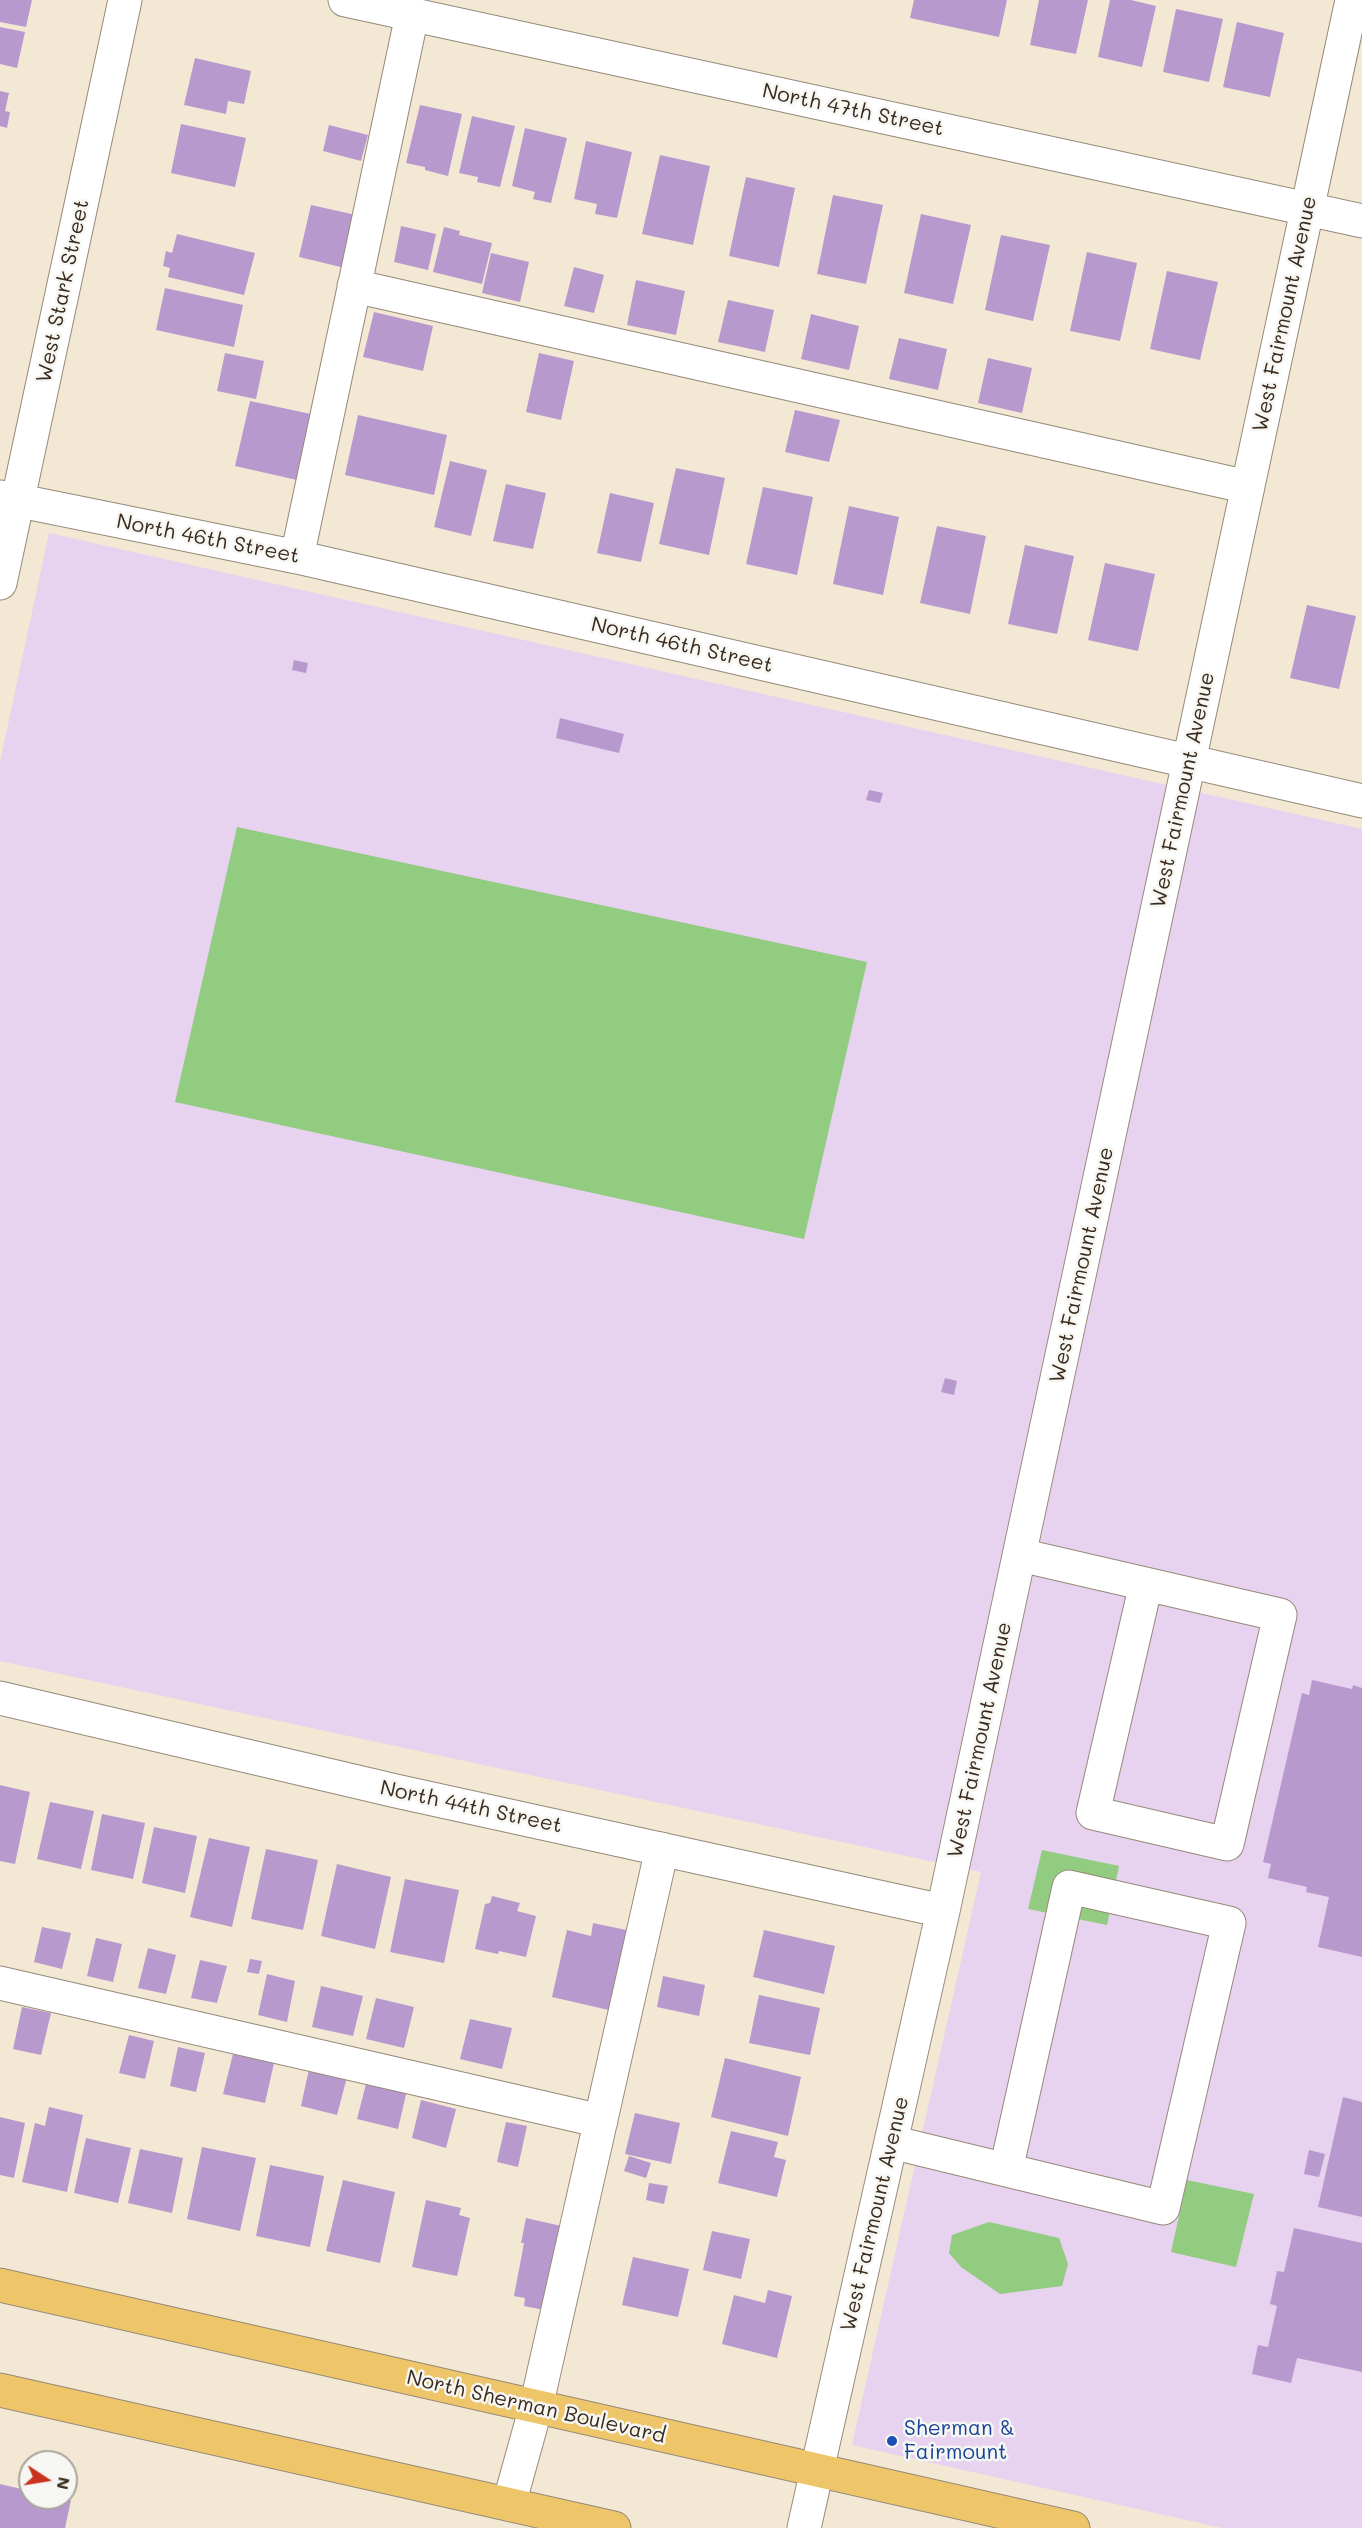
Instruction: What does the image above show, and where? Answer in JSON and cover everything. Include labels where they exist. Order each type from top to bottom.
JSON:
[{"type":"main road","name":"North Sherman Boulevard","points":[[0,2285],[1073,2528]]},
{"type":"main road","points":[[0,2390],[614,2528]]},
{"type":"street","name":"West Stark Street","points":[[0,583],[9,499],[125,0]]},
{"type":"street","name":"North 47th Street","points":[[345,0],[1362,221]]},
{"type":"street","name":"West Fairmount Avenue","points":[[804,2528],[943,1911],[1352,0]]},
{"type":"street","points":[[297,557],[412,15]]},
{"type":"street","points":[[354,286],[1248,487]]},
{"type":"street","name":"North 46th Street","points":[[9,499],[297,557],[1362,801]]},
{"type":"street","points":[[1020,1555],[1146,1584],[1280,1615],[1227,1844],[1093,1813],[1146,1584]]},
{"type":"street","name":"North 44th Street","points":[[0,1698],[396,1791],[943,1911]]},
{"type":"street","points":[[509,2504],[536,2407],[662,1849]]},
{"type":"street","points":[[891,2142],[1006,2170],[1163,2208],[1229,1923],[1069,1887],[1006,2170]]},
{"type":"street","points":[[0,1983],[601,2121]]},
{"type":"shaded area","points":[[49,533],[1362,829],[1362,2528],[1222,2528],[852,2445],[981,1872],[0,1661],[0,762]]},
{"type":"green space","points":[[237,827],[867,962],[804,1239],[175,1102]]},
{"type":"green space","points":[[1042,1850],[1119,1866],[1107,1925],[1028,1909]]},
{"type":"green space","points":[[1187,2180],[1254,2194],[1236,2267],[1171,2252]]},
{"type":"green space","points":[[989,2222],[1059,2238],[1068,2264],[1062,2286],[1000,2294],[961,2267],[949,2253],[952,2235]]},
{"type":"building","points":[[0,0],[32,0],[26,27],[0,22]]},
{"type":"building","points":[[914,0],[1007,0],[999,37],[910,18]]},
{"type":"building","points":[[1039,0],[1088,0],[1076,54],[1030,45]]},
{"type":"building","points":[[1110,0],[1131,0],[1156,6],[1142,67],[1098,57]]},
{"type":"building","points":[[1176,9],[1223,19],[1209,82],[1163,72]]},
{"type":"building","points":[[1237,22],[1284,33],[1270,97],[1223,87]]},
{"type":"building","points":[[0,27],[25,32],[17,68],[0,64]]},
{"type":"building","points":[[195,58],[251,71],[244,104],[228,101],[226,114],[184,105]]},
{"type":"building","points":[[0,91],[9,93],[5,111],[10,112],[7,128],[0,126]]},
{"type":"building","points":[[420,105],[462,114],[448,176],[406,163]]},
{"type":"building","points":[[472,116],[515,126],[500,187],[477,182],[478,177],[459,173]]},
{"type":"building","points":[[181,124],[246,138],[235,187],[171,173]]},
{"type":"building","points":[[329,125],[368,135],[361,161],[323,151]]},
{"type":"building","points":[[525,128],[567,138],[551,203],[533,199],[535,192],[512,186]]},
{"type":"building","points":[[586,141],[632,152],[617,218],[595,214],[597,204],[574,199]]},
{"type":"building","points":[[660,155],[710,166],[693,245],[642,234]]},
{"type":"building","points":[[746,177],[795,188],[779,267],[729,256]]},
{"type":"building","points":[[833,195],[883,205],[866,284],[817,274]]},
{"type":"building","points":[[311,205],[356,215],[345,268],[299,257]]},
{"type":"building","points":[[921,214],[971,225],[953,304],[904,293]]},
{"type":"building","points":[[401,226],[436,234],[428,270],[394,262]]},
{"type":"building","points":[[444,227],[460,231],[459,235],[492,243],[482,284],[433,272]]},
{"type":"building","points":[[177,234],[255,253],[244,295],[168,277],[170,268],[163,266],[166,251],[172,253]]},
{"type":"building","points":[[1001,235],[1050,245],[1033,321],[985,310]]},
{"type":"building","points":[[1087,252],[1137,263],[1120,341],[1070,331]]},
{"type":"building","points":[[491,253],[529,262],[520,302],[482,293]]},
{"type":"building","points":[[574,267],[604,275],[594,313],[564,306]]},
{"type":"building","points":[[1167,271],[1218,282],[1200,360],[1150,349]]},
{"type":"building","points":[[636,280],[685,291],[676,335],[627,325]]},
{"type":"building","points":[[165,288],[243,305],[234,347],[156,330]]},
{"type":"building","points":[[728,300],[774,310],[765,352],[718,342]]},
{"type":"building","points":[[374,312],[433,326],[423,371],[363,357]]},
{"type":"building","points":[[811,314],[859,326],[849,370],[801,359]]},
{"type":"building","points":[[899,338],[947,349],[938,390],[889,379]]},
{"type":"building","points":[[225,353],[264,361],[256,399],[217,391]]},
{"type":"building","points":[[539,353],[574,361],[561,420],[526,412]]},
{"type":"building","points":[[988,358],[1032,368],[1022,413],[978,403]]},
{"type":"building","points":[[250,401],[311,414],[297,480],[235,466]]},
{"type":"building","points":[[795,410],[840,420],[829,462],[785,452]]},
{"type":"building","points":[[358,415],[447,435],[434,495],[345,475]]},
{"type":"building","points":[[450,461],[487,470],[471,536],[434,527]]},
{"type":"building","points":[[676,468],[725,478],[709,555],[659,544]]},
{"type":"building","points":[[506,484],[546,493],[533,549],[493,541]]},
{"type":"building","points":[[763,487],[813,497],[797,575],[746,564]]},
{"type":"building","points":[[610,493],[654,503],[641,562],[597,553]]},
{"type":"building","points":[[849,506],[899,517],[883,595],[833,584]]},
{"type":"building","points":[[937,526],[986,536],[970,614],[920,603]]},
{"type":"building","points":[[1025,545],[1074,556],[1057,634],[1008,624]]},
{"type":"building","points":[[1105,563],[1155,574],[1138,651],[1088,640]]},
{"type":"building","points":[[1307,605],[1356,616],[1339,689],[1290,678]]},
{"type":"building","points":[[294,660],[308,663],[306,673],[292,670]]},
{"type":"building","points":[[560,718],[624,734],[619,753],[556,738]]},
{"type":"building","points":[[869,790],[883,793],[880,803],[866,800]]},
{"type":"building","points":[[945,1378],[957,1381],[954,1395],[941,1392]]},
{"type":"building","points":[[1312,1680],[1352,1689],[1353,1685],[1362,1688],[1362,1957],[1318,1947],[1329,1897],[1306,1892],[1307,1887],[1268,1878],[1271,1864],[1263,1862],[1302,1693],[1309,1695]]},
{"type":"building","points":[[0,1785],[30,1792],[15,1864],[0,1861]]},
{"type":"building","points":[[50,1802],[94,1811],[81,1869],[37,1859]]},
{"type":"building","points":[[102,1814],[145,1823],[133,1879],[91,1870]]},
{"type":"building","points":[[154,1827],[197,1836],[185,1893],[142,1883]]},
{"type":"building","points":[[209,1838],[250,1847],[232,1927],[190,1917]]},
{"type":"building","points":[[266,1849],[318,1860],[303,1930],[251,1919]]},
{"type":"building","points":[[337,1864],[391,1877],[375,1949],[321,1936]]},
{"type":"building","points":[[405,1879],[459,1890],[444,1963],[390,1952]]},
{"type":"building","points":[[492,1896],[520,1903],[517,1911],[536,1916],[526,1957],[475,1949],[485,1904],[490,1903]]},
{"type":"building","points":[[593,1923],[631,1931],[613,2011],[552,1997],[567,1930],[591,1936]]},
{"type":"building","points":[[42,1927],[71,1933],[62,1969],[34,1962]]},
{"type":"building","points":[[764,1930],[835,1946],[824,1994],[753,1977]]},
{"type":"building","points":[[96,1938],[122,1944],[113,1982],[87,1976]]},
{"type":"building","points":[[148,1948],[176,1955],[166,1994],[138,1988]]},
{"type":"building","points":[[250,1959],[262,1961],[259,1974],[247,1972]]},
{"type":"building","points":[[200,1960],[227,1966],[217,2003],[191,1998]]},
{"type":"building","points":[[267,1974],[295,1981],[287,2022],[258,2015]]},
{"type":"building","points":[[663,1976],[705,1985],[699,2016],[657,2007]]},
{"type":"building","points":[[321,1986],[363,1996],[353,2036],[312,2027]]},
{"type":"building","points":[[759,1995],[820,2008],[810,2055],[749,2043]]},
{"type":"building","points":[[376,1998],[414,2007],[404,2048],[366,2039]]},
{"type":"building","points":[[22,2007],[51,2013],[41,2055],[13,2049]]},
{"type":"building","points":[[470,2019],[512,2028],[502,2069],[460,2059]]},
{"type":"building","points":[[129,2035],[154,2041],[145,2079],[119,2073]]},
{"type":"building","points":[[178,2047],[205,2053],[196,2092],[170,2086]]},
{"type":"building","points":[[233,2054],[274,2063],[265,2103],[223,2094]]},
{"type":"building","points":[[725,2058],[801,2077],[788,2136],[711,2117]]},
{"type":"building","points":[[309,2069],[347,2077],[337,2115],[301,2106]]},
{"type":"building","points":[[367,2080],[407,2090],[398,2129],[357,2119]]},
{"type":"building","points":[[1343,2097],[1362,2102],[1362,2217],[1318,2207]]},
{"type":"building","points":[[421,2100],[456,2109],[446,2148],[412,2138]]},
{"type":"building","points":[[49,2107],[83,2115],[67,2192],[22,2182],[35,2123],[45,2126]]},
{"type":"building","points":[[635,2113],[680,2123],[671,2164],[625,2154]]},
{"type":"building","points":[[0,2117],[25,2123],[14,2178],[0,2175]]},
{"type":"building","points":[[506,2122],[527,2126],[518,2167],[497,2162]]},
{"type":"building","points":[[731,2131],[778,2142],[774,2157],[786,2160],[777,2197],[718,2183]]},
{"type":"building","points":[[86,2138],[131,2148],[118,2203],[74,2193]]},
{"type":"building","points":[[202,2147],[256,2158],[240,2231],[187,2219]]},
{"type":"building","points":[[140,2149],[183,2158],[172,2213],[128,2203]]},
{"type":"building","points":[[1309,2150],[1325,2154],[1319,2177],[1304,2174]]},
{"type":"building","points":[[629,2156],[651,2163],[646,2178],[624,2171]]},
{"type":"building","points":[[270,2165],[324,2176],[310,2247],[256,2236]]},
{"type":"building","points":[[343,2180],[395,2192],[380,2263],[326,2251]]},
{"type":"building","points":[[649,2183],[668,2186],[664,2204],[646,2200]]},
{"type":"building","points":[[426,2200],[461,2208],[459,2215],[470,2218],[457,2276],[412,2267]]},
{"type":"building","points":[[526,2218],[570,2228],[549,2311],[524,2306],[525,2298],[514,2296],[524,2243],[521,2243]]},
{"type":"building","points":[[1294,2228],[1362,2243],[1362,2372],[1297,2358],[1291,2383],[1252,2374],[1258,2345],[1268,2347],[1277,2306],[1270,2304],[1277,2271],[1284,2272]]},
{"type":"building","points":[[712,2231],[750,2239],[741,2279],[703,2270]]},
{"type":"building","points":[[633,2257],[689,2269],[678,2317],[622,2305]]},
{"type":"building","points":[[768,2290],[792,2296],[777,2358],[722,2344],[734,2295],[765,2303]]},
{"type":"building","points":[[0,2484],[18,2488],[18,2510],[69,2510],[65,2528],[0,2528]]},
{"type":"place","name":"Sherman & Fairmount","points":[[892,2441]]}]
